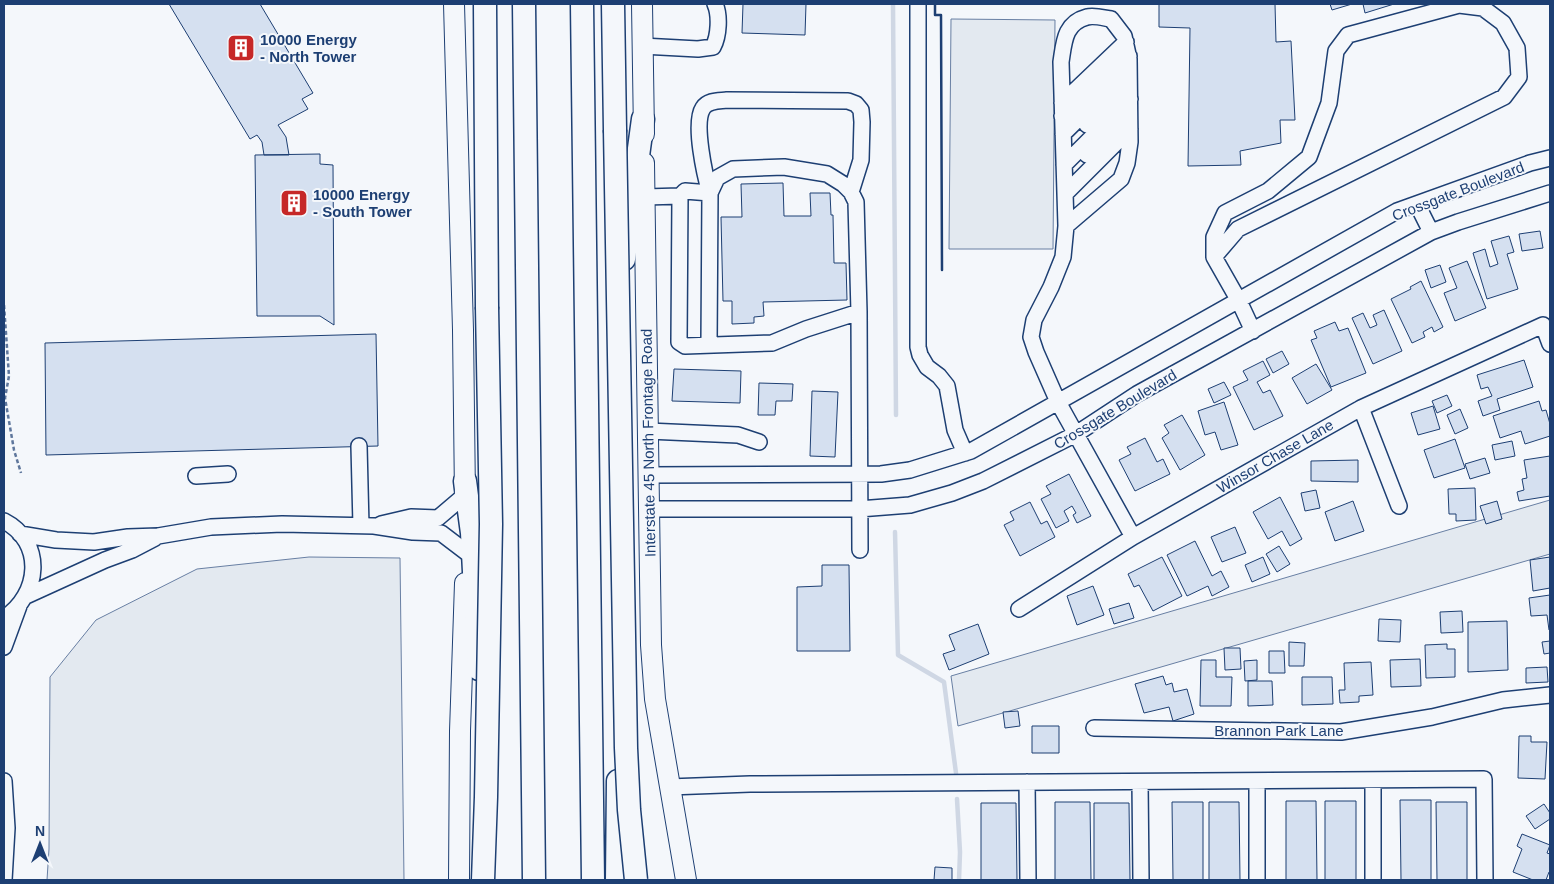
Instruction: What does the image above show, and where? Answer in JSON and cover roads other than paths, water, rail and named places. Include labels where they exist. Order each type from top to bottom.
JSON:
[{"type":"highway","points":[[483,880],[491,524],[484,4]]},
{"type":"highway","points":[[524,4],[534,880]]},
{"type":"highway","points":[[582,4],[593,880]]},
{"type":"highway","points":[[613,4],[626,748],[629,810],[636,880]]},
{"type":"highway","points":[[617,880],[623,268],[644,119]]},
{"type":"highway","points":[[465,488],[472,533],[493,880]]},
{"type":"main road","points":[[454,4],[464,330],[466,552],[460,731],[459,880]]},
{"type":"main road","name":"Interstate 45 North Frontage Road","points":[[642,4],[652,644],[655,699],[686,880]]},
{"type":"street","points":[[642,46],[698,49],[713,47],[717,35],[715,4]]},
{"type":"street","points":[[918,4],[918,347],[927,367],[939,376],[947,386],[955,430],[965,453]]},
{"type":"street","points":[[1214,257],[1238,229],[1504,97],[1519,77],[1517,48],[1504,23],[1483,8],[1459,5],[1348,35],[1336,51],[1329,103],[1309,157],[1268,191],[1225,214],[1214,237],[1214,257],[1252,331]]},
{"type":"street","points":[[1066,226],[1121,179],[1127,163],[1130,142],[1128,56],[1124,36],[1111,19],[1089,17],[1076,22],[1065,35],[1061,62],[1066,226],[1063,257],[1034,320],[1031,337],[1058,402],[1133,537]]},
{"type":"street","points":[[1062,109],[1128,56]]},
{"type":"street","points":[[1063,140],[1128,56]]},
{"type":"street","points":[[1063,140],[1130,92]]},
{"type":"street","points":[[1064,170],[1130,92]]},
{"type":"street","points":[[709,345],[710,192],[701,154],[700,118],[703,108],[711,101],[727,100],[848,101],[856,104],[860,110],[862,122],[861,160],[852,192]]},
{"type":"street","points":[[1064,170],[1130,122]]},
{"type":"street","points":[[1064,194],[1130,122]]},
{"type":"street","name":"Crossgate Boulevard","points":[[649,475],[881,474],[910,470],[971,451],[1397,211],[1550,158]]},
{"type":"street","points":[[710,192],[717,178],[733,170],[784,167],[827,174],[852,192],[856,202],[859,312],[860,550]]},
{"type":"street","points":[[645,197],[680,196],[685,191],[710,192]]},
{"type":"street","name":"Crossgate Boulevard","points":[[649,510],[859,509],[910,505],[952,493],[983,481],[1076,434],[1137,394],[1431,232],[1550,193]]},
{"type":"street","points":[[680,196],[679,342],[684,346],[772,344],[806,329],[859,312]]},
{"type":"street","points":[[1417,204],[1431,232]]},
{"type":"street","name":"Winsor Chase Lane","points":[[1019,609],[1133,537],[1361,408],[1543,325],[1550,344]]},
{"type":"street","points":[[1361,408],[1399,506]]},
{"type":"street","points":[[648,431],[738,435],[759,442]]},
{"type":"street","points":[[360,446],[367,526]]},
{"type":"street","points":[[196,476],[228,474]]},
{"type":"street","points":[[367,526],[411,517],[438,518],[465,488]]},
{"type":"street","points":[[4,509],[13,527],[26,542],[32,559],[32,578],[4,647]]},
{"type":"street","points":[[13,527],[56,540],[94,542],[128,537],[158,536],[211,527],[282,524],[367,526],[412,532],[441,533],[466,552]]},
{"type":"street","points":[[4,618],[23,601],[158,536]]},
{"type":"street","name":"Brannon Park Lane","points":[[1094,728],[1341,732],[1432,717],[1504,700],[1550,695]]},
{"type":"street","points":[[669,787],[750,784],[1484,779],[1485,880]]},
{"type":"street","points":[[1372,880],[1373,780]]},
{"type":"street","points":[[4,781],[7,828],[4,880]]},
{"type":"street","points":[[1257,781],[1257,880]]},
{"type":"street","points":[[1027,782],[1028,880]]},
{"type":"street","points":[[1140,782],[1141,880]]},
{"type":"waterway","points":[[893,4],[896,415]]},
{"type":"waterway","points":[[895,532],[898,655],[944,682],[956,773]]},
{"type":"waterway","points":[[957,799],[960,852],[959,880]]},
{"type":"place","name":"10000 Energy - North Tower","points":[[241,48]]},
{"type":"place","name":"10000 Energy - South Tower","points":[[294,203]]}]
